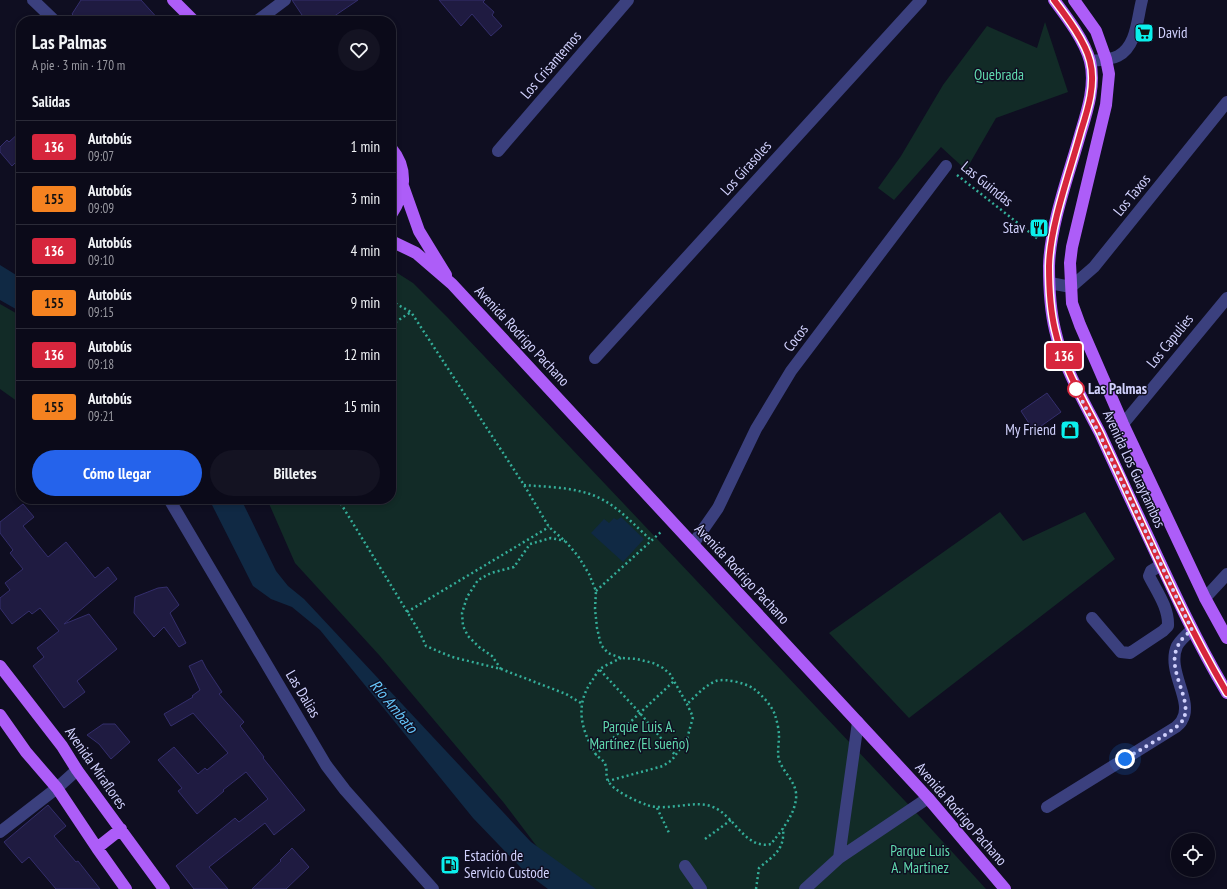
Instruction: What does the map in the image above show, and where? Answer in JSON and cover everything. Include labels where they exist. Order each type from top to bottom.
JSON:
[{"type":"main road","points":[[173,0],[189,16]]},
{"type":"main road","name":"Avenida Los Guaytambos","points":[[1054,0],[1067,17],[1081,40],[1090,61],[1091,80],[1089,103],[1059,211],[1050,250],[1051,311],[1055,332],[1076,389],[1099,433],[1192,630],[1227,693]]},
{"type":"main road","name":"Avenida Los Guaytambos","points":[[1074,0],[1096,31],[1106,60],[1108,74],[1106,106],[1072,247],[1070,263],[1072,303],[1123,424],[1205,598],[1227,638]]},
{"type":"main road","points":[[396,154],[402,169],[403,186],[396,206]]},
{"type":"main road","name":"Avenida Rodrigo Pachano","points":[[403,186],[419,231],[452,284]]},
{"type":"main road","name":"Avenida Rodrigo Pachano","points":[[396,243],[416,253],[452,284],[928,798],[1006,889]]},
{"type":"main road","name":"Avenida Miraflores","points":[[0,666],[62,746],[77,770],[164,889]]},
{"type":"main road","points":[[0,715],[26,752],[57,788],[126,889]]},
{"type":"main road","points":[[97,848],[120,829]]},
{"type":"street","points":[[33,0],[50,16]]},
{"type":"street","points":[[264,16],[285,0]]},
{"type":"street","name":"Los Crisantemos","points":[[498,151],[628,0]]},
{"type":"street","name":"Los Girasoles","points":[[594,358],[921,0]]},
{"type":"street","points":[[1090,61],[1106,60],[1118,56],[1126,50],[1133,40],[1142,0]]},
{"type":"street","name":"Los Taxos","points":[[1071,287],[1094,266],[1227,102]]},
{"type":"street","name":"Cocos","points":[[694,544],[718,508],[756,429],[791,371],[946,166]]},
{"type":"street","points":[[1050,283],[1071,287]]},
{"type":"street","name":"Los Capulies","points":[[1123,424],[1227,298]]},
{"type":"street","name":"Las Dalias","points":[[172,504],[326,765],[433,889]]},
{"type":"street","points":[[1092,618],[1121,652],[1130,652],[1163,631],[1168,626],[1169,618],[1165,606],[1149,576],[1152,571],[1161,565]]},
{"type":"street","points":[[1205,598],[1227,574]]},
{"type":"street","points":[[1047,807],[1176,727],[1183,719],[1186,710],[1184,697],[1176,676],[1174,662],[1178,644],[1192,630]]},
{"type":"street","points":[[840,858],[858,722]]},
{"type":"street","points":[[0,832],[57,788],[77,770]]},
{"type":"street","points":[[805,889],[840,858],[928,798]]},
{"type":"street","points":[[685,866],[701,889]]},
{"type":"path","name":"Las Guindas","points":[[946,166],[1050,250]]},
{"type":"path","points":[[396,303],[412,312],[524,485],[549,527],[566,542],[586,568],[596,591],[596,628],[601,645],[608,653],[621,658],[637,659],[654,663],[670,674],[687,704],[692,717],[687,739],[672,760],[663,766],[608,781]]},
{"type":"path","points":[[396,321],[412,312]]},
{"type":"path","points":[[524,485],[570,489],[595,496],[620,512],[651,540]]},
{"type":"path","points":[[341,504],[426,646],[452,657],[501,669],[566,694],[581,703]]},
{"type":"path","points":[[596,591],[651,540],[672,523]]},
{"type":"path","points":[[407,612],[549,527]]},
{"type":"path","points":[[501,669],[492,656],[479,647],[468,636],[463,626],[462,613],[467,597],[478,580],[491,573],[514,567],[530,544],[551,538],[566,542]]},
{"type":"path","points":[[621,658],[600,670],[587,689],[581,703],[586,736],[595,754],[605,764],[608,781],[626,796],[657,808],[696,804],[711,806],[720,810],[745,836],[764,845],[771,844],[792,813],[796,798],[795,786],[780,763],[778,745],[779,735],[774,714],[767,702],[754,689],[734,682],[718,681],[708,685],[687,704]]},
{"type":"path","points":[[600,670],[639,712],[676,756]]},
{"type":"path","points":[[595,754],[674,681]]},
{"type":"path","points":[[657,808],[670,835]]},
{"type":"path","points":[[705,839],[731,820]]},
{"type":"path","points":[[756,889],[759,868],[780,849],[783,842],[783,827]]},
{"type":"green space","name":"Quebrada","points":[[1045,22],[1068,92],[996,118],[966,170],[941,147],[894,200],[878,188],[901,156],[943,85],[987,26],[1037,48]]},
{"type":"green space","name":"Parque Luis A. Martínez (El sueño)","points":[[396,272],[413,283],[448,318],[923,820],[986,889],[569,889],[504,803],[380,656],[295,563],[269,504],[396,504]]},
{"type":"green space","points":[[0,304],[16,313],[16,400],[0,389]]},
{"type":"green space","points":[[1000,512],[1023,541],[1085,512],[1115,559],[909,718],[829,633]]},
{"type":"water","points":[[0,265],[16,275],[16,309],[0,300]]},
{"type":"water","name":"Río Ambato","points":[[212,504],[243,504],[276,571],[288,586],[304,599],[531,842],[596,889],[548,889],[525,872],[473,818],[320,630],[292,607],[271,599],[253,586]]},
{"type":"water","points":[[621,517],[644,539],[623,562],[591,533],[604,519],[609,523],[614,518],[617,520]]},
{"type":"building","points":[[81,0],[141,0],[155,16],[74,16],[72,14]]},
{"type":"building","points":[[292,0],[358,0],[334,16],[303,16]]},
{"type":"building","points":[[439,0],[485,0],[483,2],[494,12],[492,15],[502,26],[491,36],[472,14],[461,26]]},
{"type":"building","points":[[16,136],[16,162],[12,166],[0,152],[0,147],[7,140],[9,142]]},
{"type":"building","points":[[1047,393],[1061,412],[1034,431],[1021,411]]},
{"type":"building","points":[[23,504],[34,517],[23,526],[48,557],[66,542],[95,578],[108,567],[117,579],[64,624],[89,614],[117,649],[77,681],[85,692],[64,708],[33,666],[44,657],[37,648],[59,631],[40,608],[32,614],[29,611],[12,624],[0,608],[0,598],[10,590],[5,583],[23,569],[10,553],[13,550],[0,533],[0,522]]},
{"type":"building","points":[[167,587],[179,605],[170,613],[186,643],[179,647],[164,627],[154,637],[134,613],[135,597],[158,588]]},
{"type":"building","points":[[202,660],[222,692],[219,694],[244,722],[240,726],[264,757],[263,758],[305,810],[274,835],[265,823],[209,867],[228,889],[194,889],[176,866],[235,818],[239,822],[268,799],[246,772],[223,790],[224,791],[197,814],[178,791],[182,788],[158,760],[174,747],[198,774],[205,768],[207,770],[228,753],[193,713],[171,726],[164,714],[193,697],[192,696],[200,690],[189,666]]},
{"type":"building","points":[[103,724],[115,724],[130,742],[111,759],[99,744],[87,735]]},
{"type":"building","points":[[48,805],[66,826],[54,836],[76,862],[78,861],[100,889],[56,889],[29,857],[22,863],[4,842]]},
{"type":"building","points":[[292,848],[309,867],[286,889],[252,889],[281,861],[280,860]]},
{"type":"bus line","name":"136","points":[[1054,0],[1067,17],[1081,40],[1090,61],[1091,80],[1089,103],[1059,211],[1050,250],[1049,265],[1051,311],[1055,332],[1076,389],[1099,433],[1192,630],[1227,693]]},
{"type":"place","name":"David","points":[[1144,33]]},
{"type":"place","name":"Stav","points":[[1039,228]]},
{"type":"place","name":"Las Palmas","points":[[1076,389]]},
{"type":"place","name":"My Friend","points":[[1070,430]]},
{"type":"place","name":"Estación de Servicio Custode","points":[[450,865]]},
{"type":"route","points":[[1076,389],[1099,433],[1192,630],[1178,644],[1174,662],[1176,676],[1184,697],[1186,710],[1183,719],[1176,727],[1125,759]]},
{"type":"park label","name":"Parque Luis A. Martinez","points":[[920,860]]}]
